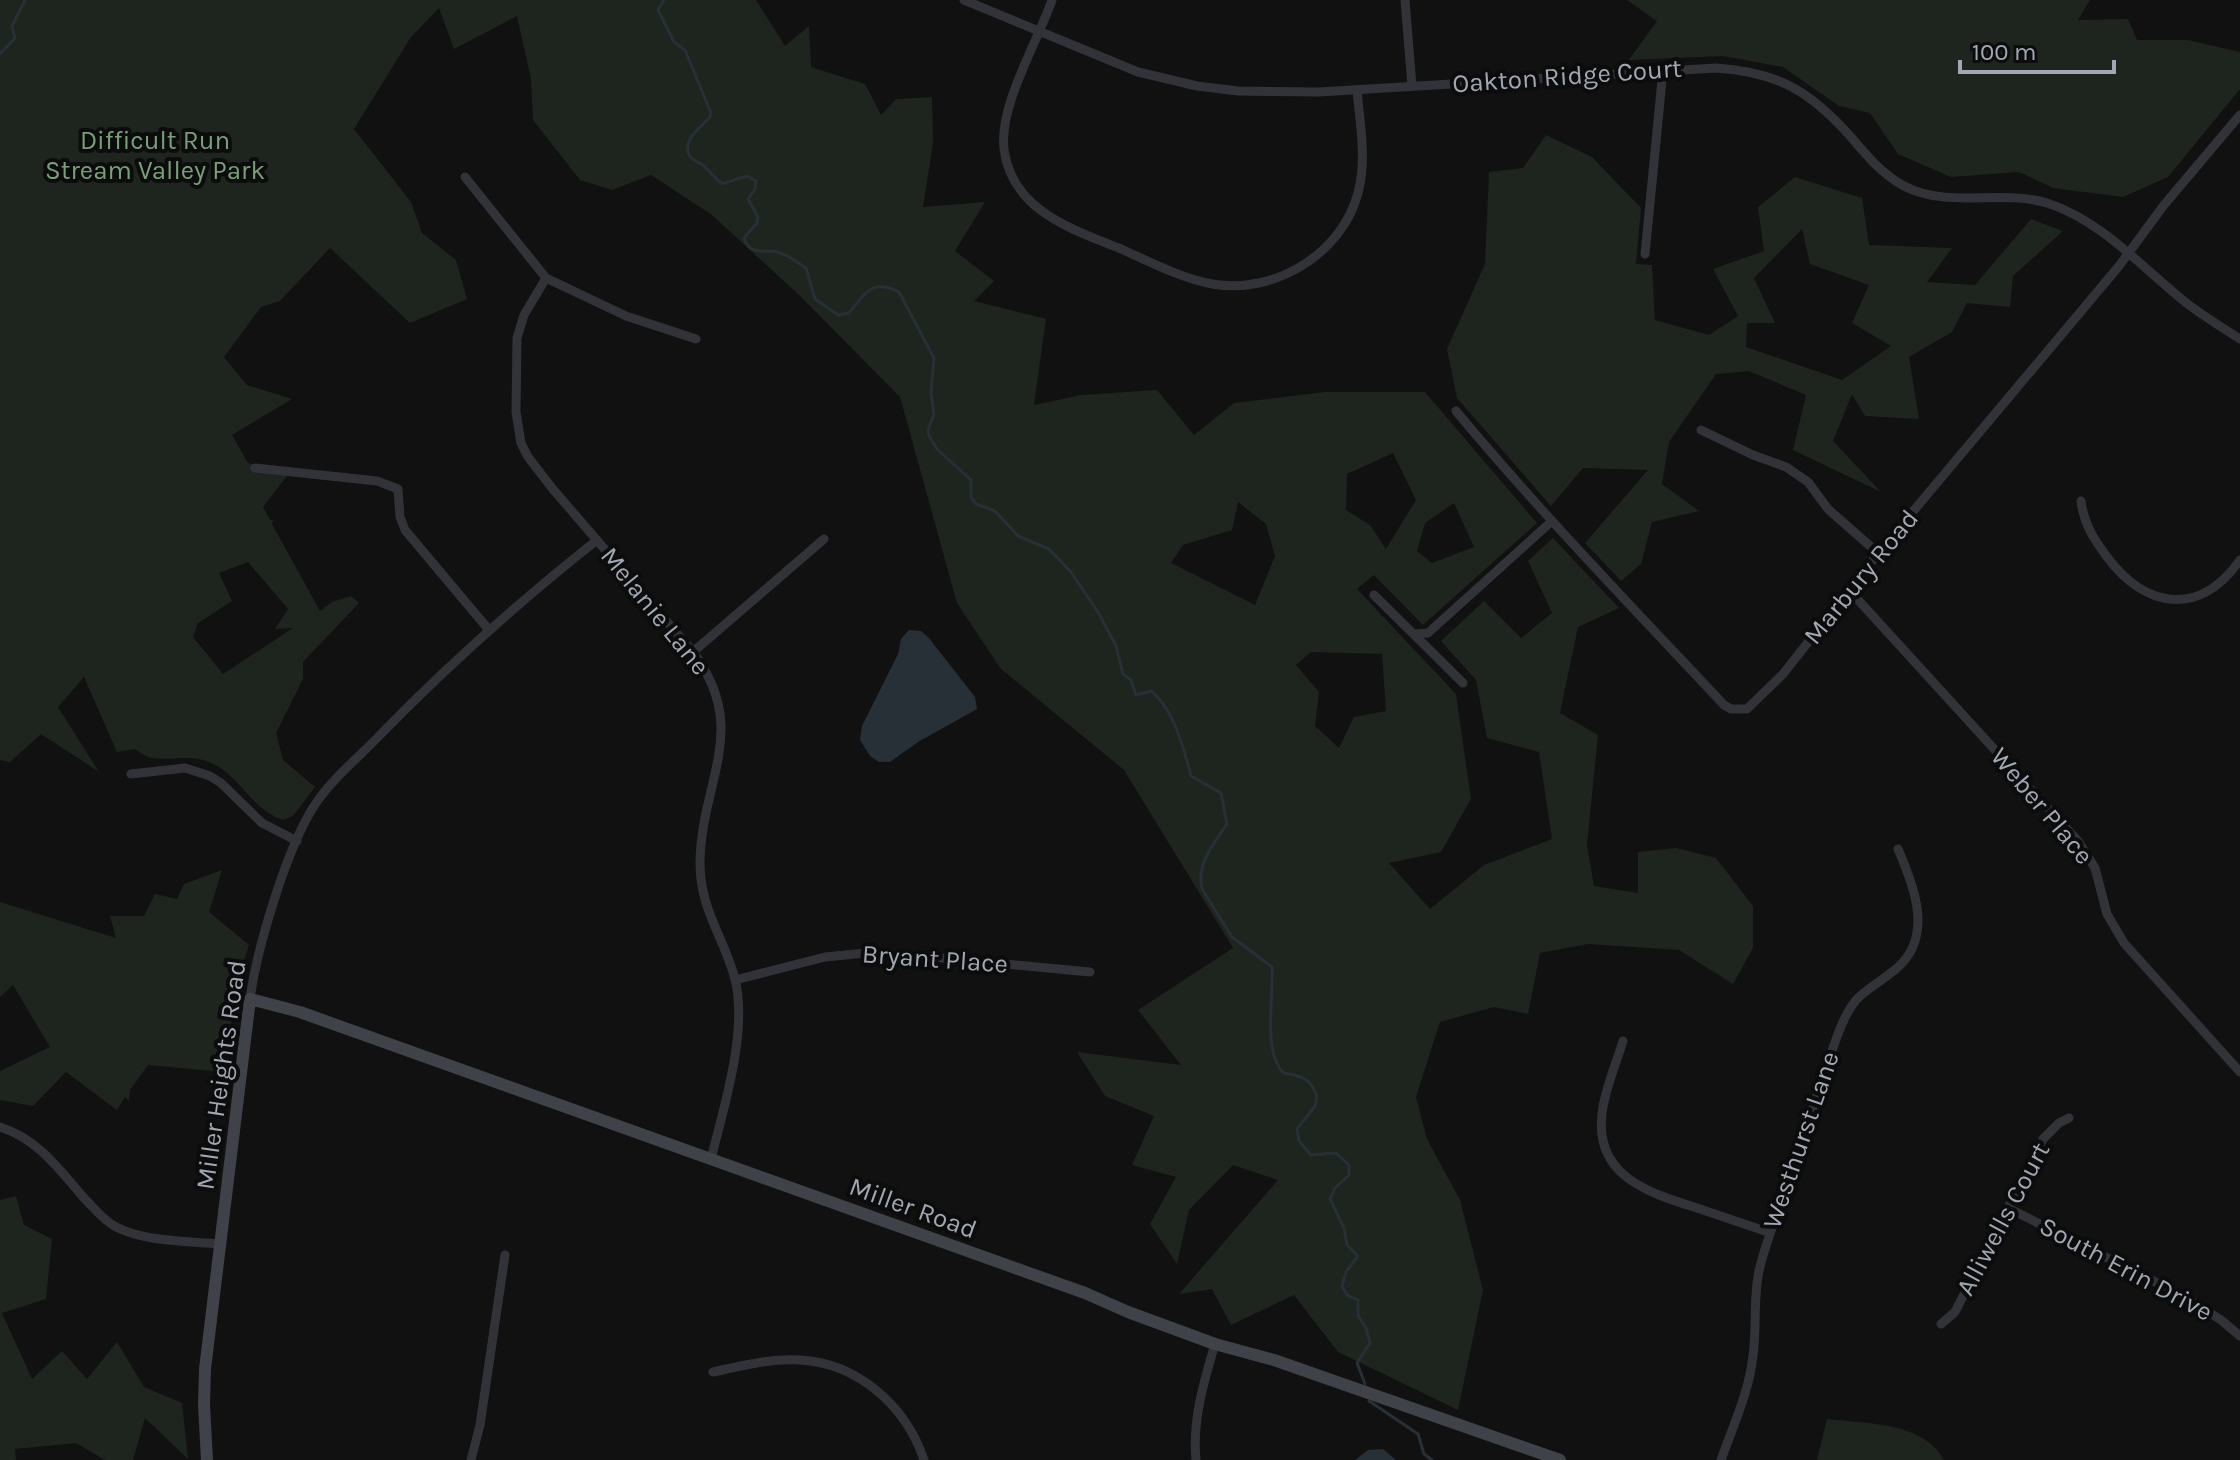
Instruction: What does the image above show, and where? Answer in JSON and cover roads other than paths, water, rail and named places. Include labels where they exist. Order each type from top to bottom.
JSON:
[{"type":"street","name":"Oakton Ridge Court","points":[[964,0],[1138,72],[1197,86],[1278,93],[1663,70],[1736,69],[1776,79],[1812,98],[1877,167],[1905,187],[1940,197],[2014,197],[2046,203],[2079,218],[2128,253],[2190,305],[2240,339]]},
{"type":"street","points":[[1052,0],[1005,122],[1004,150],[1012,177],[1040,212],[1181,275],[1215,285],[1251,284],[1290,273],[1320,253],[1344,225],[1353,208],[1361,174],[1357,90]]},
{"type":"street","points":[[1405,0],[1412,86]]},
{"type":"street","points":[[1645,254],[1663,70]]},
{"type":"street","name":"Marbury Road","points":[[1456,411],[1618,594],[1724,705],[1740,710],[1754,705],[1783,674],[1878,553],[2240,115]]},
{"type":"street","points":[[465,177],[546,278],[626,316],[696,339]]},
{"type":"street","name":"Melanie Lane","points":[[546,278],[533,297],[518,332],[515,378],[517,428],[528,457],[693,652],[711,679],[722,717],[721,747],[702,841],[702,886],[711,921],[735,980],[739,1010],[711,1159]]},
{"type":"street","points":[[1701,430],[1786,467],[1808,482],[1828,509],[1878,553]]},
{"type":"street","points":[[255,468],[377,481],[398,489],[397,504],[405,530],[432,566],[489,630]]},
{"type":"street","points":[[2081,501],[2089,533],[2122,577],[2149,595],[2172,599],[2200,594],[2222,581],[2240,560]]},
{"type":"street","points":[[1416,634],[1428,633],[1552,521]]},
{"type":"street","points":[[693,652],[824,539]]},
{"type":"street","name":"Miller Heights Road","points":[[207,1460],[204,1387],[250,999],[257,962],[297,841],[315,804],[425,688],[597,540]]},
{"type":"street","name":"Weber Place","points":[[1850,591],[2078,841],[2095,868],[2107,914],[2124,943],[2240,1072]]},
{"type":"street","points":[[1374,595],[1463,683]]},
{"type":"street","points":[[131,774],[166,769],[198,771],[221,783],[262,823],[297,841]]},
{"type":"street","name":"Westhurst Lane","points":[[1721,1460],[1748,1383],[1755,1335],[1756,1286],[1768,1232],[1847,1010],[1864,990],[1900,964],[1914,943],[1918,904],[1898,849]]},
{"type":"street","name":"Bryant Place","points":[[735,980],[825,957],[876,952],[1090,972]]},
{"type":"street","name":"Miller Road","points":[[250,999],[300,1012],[1085,1293],[1215,1344],[1274,1360],[1560,1460]]},
{"type":"street","points":[[1623,1041],[1602,1114],[1603,1140],[1614,1164],[1642,1189],[1768,1232]]},
{"type":"street","name":"Alliwells Court","points":[[1941,1324],[1955,1312],[2043,1139],[2069,1118]]},
{"type":"street","points":[[0,1127],[35,1143],[99,1214],[115,1226],[145,1236],[220,1244]]},
{"type":"street","name":"South Erin Drive","points":[[2008,1208],[2195,1303],[2240,1336]]},
{"type":"street","points":[[471,1460],[480,1425],[505,1255]]},
{"type":"street","points":[[1196,1460],[1194,1445],[1203,1386],[1215,1344]]},
{"type":"street","points":[[713,1372],[755,1363],[801,1360],[844,1372],[875,1389],[892,1403],[907,1421],[924,1460]]},
{"type":"waterway","points":[[0,54],[15,38],[12,26],[25,0]]},
{"type":"waterway","points":[[664,0],[658,10],[674,42],[685,50],[711,113],[690,139],[689,155],[722,183],[747,176],[756,181],[748,199],[758,217],[757,223],[744,238],[747,244],[753,250],[781,253],[806,268],[815,299],[838,315],[849,313],[864,294],[875,287],[899,292],[934,358],[931,393],[934,414],[928,430],[937,449],[971,480],[971,497],[976,504],[995,511],[1018,536],[1049,549],[1071,572],[1116,646],[1123,674],[1131,680],[1136,695],[1151,691],[1159,699],[1177,730],[1191,776],[1221,793],[1227,824],[1204,862],[1202,889],[1232,937],[1272,967],[1270,1023],[1277,1064],[1284,1073],[1309,1082],[1317,1097],[1315,1106],[1297,1129],[1299,1141],[1311,1155],[1336,1153],[1349,1165],[1349,1175],[1335,1188],[1330,1199],[1344,1228],[1347,1245],[1358,1256],[1346,1272],[1342,1286],[1347,1295],[1358,1300],[1358,1316],[1366,1328],[1370,1343],[1357,1363],[1365,1384]]},
{"type":"waterway","points":[[1369,1401],[1418,1434],[1424,1454],[1432,1460]]},
{"type":"park label","name":"Difficult Run Stream Valley Park","points":[[155,155]]}]
